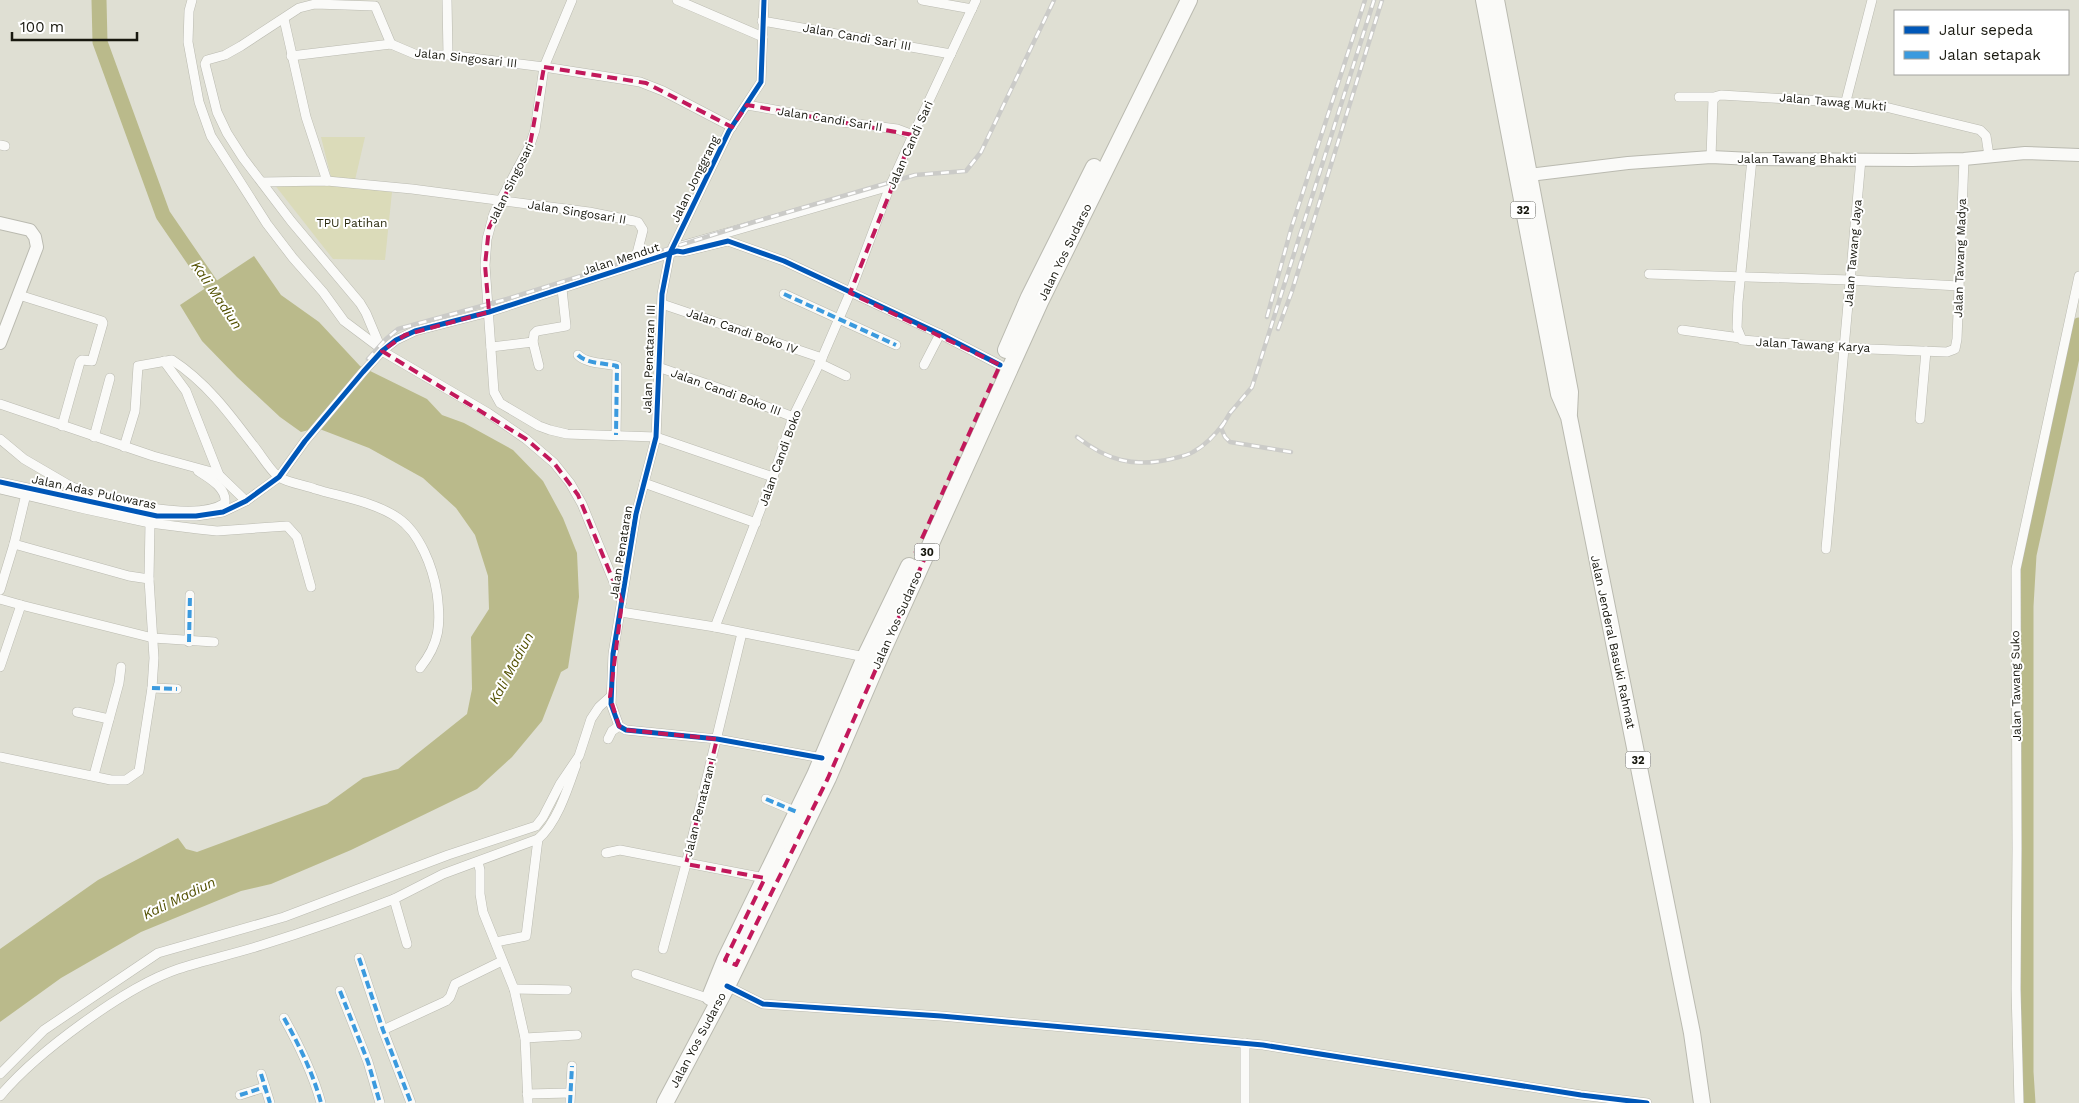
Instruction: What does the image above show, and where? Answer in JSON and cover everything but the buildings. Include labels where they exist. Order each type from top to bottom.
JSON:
[{"type":"highway","name":"Jalan Yos Sudarso","points":[[654,1103],[731,963],[828,778],[1029,297],[1176,0]]},
{"type":"highway","name":"Jalan Yos Sudarso","points":[[665,1103],[727,986],[731,963],[765,878],[822,758],[865,657],[919,558],[1040,302],[1189,0]]},
{"type":"highway","name":"Jalan Jenderal Basuki Rahmat","points":[[1491,6],[1523,176],[1559,394],[1569,418],[1584,502],[1640,769],[1692,1037],[1702,1103]]},
{"type":"street","points":[[0,1096],[46,1052],[92,1018],[143,985],[177,970],[329,924],[394,899],[443,874],[538,839],[546,832],[567,790],[590,719],[605,702],[622,607],[582,504],[570,483],[554,463],[526,439],[488,413],[381,350],[344,321],[323,292],[266,224],[211,136],[198,102],[188,42],[189,11],[192,0]]},
{"type":"street","points":[[447,0],[448,55]]},
{"type":"street","name":"Jalan Singosari","points":[[489,312],[484,265],[487,239],[494,213],[530,145],[535,130],[544,67],[572,0]]},
{"type":"street","points":[[677,0],[763,37]]},
{"type":"street","name":"Jalan Jonggrang","points":[[674,252],[732,127],[762,80],[764,0]]},
{"type":"street","points":[[922,0],[974,4]]},
{"type":"street","points":[[1846,101],[1872,0]]},
{"type":"street","points":[[291,56],[391,44],[374,3],[316,4],[299,8],[225,55],[205,62],[217,112],[227,133],[291,221],[360,303],[366,312],[381,350]]},
{"type":"street","name":"Jalan Candi Sari","points":[[850,292],[890,186],[974,4]]},
{"type":"street","points":[[284,19],[306,117],[327,181]]},
{"type":"street","name":"Jalan Candi Sari III","points":[[762,21],[952,54]]},
{"type":"street","name":"Jalan Singosari III","points":[[391,44],[413,54],[448,55],[544,67],[646,83],[732,127]]},
{"type":"street","name":"Jalan Tawag Mukti","points":[[1678,97],[1714,97],[1721,95],[1846,101],[1888,106],[1978,129],[1986,136],[1989,156]]},
{"type":"street","points":[[1711,157],[1714,97]]},
{"type":"street","name":"Jalan Candi Sari II","points":[[747,105],[842,122],[897,129],[913,134]]},
{"type":"street","name":"Jalan Tawang Bhakti","points":[[1523,176],[1628,163],[1711,157],[1752,159],[1964,159],[2025,153],[2079,155]]},
{"type":"street","name":"Jalan Tawang Karya","points":[[1752,159],[1737,328],[1740,338],[1750,342],[1947,352]]},
{"type":"street","name":"Jalan Tawang Jaya","points":[[1826,549],[1861,159]]},
{"type":"street","name":"Jalan Tawang Madya","points":[[1947,352],[1954,350],[1956,347],[1964,159]]},
{"type":"street","name":"Jalan Singosari II","points":[[262,182],[327,181],[500,200],[589,212],[638,222],[643,230],[634,265]]},
{"type":"street","name":"Jalan Mendut","points":[[328,414],[381,350],[405,335],[489,312],[674,252],[683,252],[706,243],[890,186]]},
{"type":"street","points":[[0,223],[30,230],[37,242],[36,253],[0,343]]},
{"type":"street","points":[[729,237],[940,334],[1000,365]]},
{"type":"street","name":"Jalan Penataran III","points":[[656,437],[662,304],[674,252]]},
{"type":"street","points":[[1648,274],[1850,280],[1960,286]]},
{"type":"street","name":"Jalan Tawang Suko","points":[[2019,1103],[2016,989],[2016,570],[2079,276]]},
{"type":"street","points":[[539,366],[533,342],[534,334],[537,331],[566,326],[562,289]]},
{"type":"street","name":"Jalan Candi Boko","points":[[716,627],[773,477],[793,417],[821,361],[850,292]]},
{"type":"street","points":[[784,294],[896,345]]},
{"type":"street","points":[[19,295],[102,321],[103,323],[92,361],[82,360],[80,362],[62,426]]},
{"type":"street","name":"Jalan Candi Boko IV","points":[[662,304],[821,361],[846,376]]},
{"type":"street","points":[[489,312],[494,392],[500,403],[539,426],[568,434],[656,437],[773,477]]},
{"type":"street","points":[[1682,330],[1740,338]]},
{"type":"street","points":[[924,365],[940,334]]},
{"type":"street","points":[[491,347],[533,342]]},
{"type":"street","points":[[1920,419],[1926,351]]},
{"type":"street","points":[[578,355],[600,364],[617,366],[616,435]]},
{"type":"street","points":[[124,446],[135,411],[138,366],[172,360],[193,374],[216,398],[279,477],[384,511],[398,518],[410,528],[430,562],[439,610],[437,640],[428,658],[420,668]]},
{"type":"street","points":[[164,361],[186,391],[219,475],[246,501]]},
{"type":"street","name":"Jalan Candi Boko III","points":[[658,367],[727,390],[793,417]]},
{"type":"street","points":[[94,436],[110,378]]},
{"type":"street","points":[[0,404],[62,426],[219,475]]},
{"type":"street","name":"Jalan Adas Pulowaras","points":[[0,482],[27,491],[68,497],[157,516],[178,517],[223,512],[267,488],[279,477],[305,441],[328,414]]},
{"type":"street","name":"Jalan Penataran","points":[[656,437],[636,514],[622,607],[865,657]]},
{"type":"street","points":[[0,439],[24,459],[72,487],[103,497],[154,509],[199,510],[225,503],[225,496],[221,488],[212,479],[191,466]]},
{"type":"street","points":[[644,483],[756,523]]},
{"type":"street","points":[[68,497],[72,487]]},
{"type":"street","points":[[0,489],[27,491],[150,523],[217,531],[287,526],[297,537],[311,587]]},
{"type":"street","points":[[0,590],[27,491]]},
{"type":"street","points":[[0,757],[111,780],[126,780],[139,771],[152,688],[154,658],[149,579],[150,523]]},
{"type":"street","points":[[14,544],[129,576],[149,579]]},
{"type":"street","points":[[189,642],[190,595]]},
{"type":"street","points":[[0,599],[153,638],[189,642],[214,642]]},
{"type":"street","points":[[0,667],[21,605]]},
{"type":"street","name":"Jalan Penataran I","points":[[663,949],[686,864],[742,633]]},
{"type":"street","points":[[0,635],[10,638]]},
{"type":"street","points":[[94,775],[121,667]]},
{"type":"street","points":[[152,688],[177,689]]},
{"type":"street","points":[[605,702],[613,712],[619,726],[626,730],[717,739],[822,758]]},
{"type":"street","points":[[77,712],[109,719]]},
{"type":"street","points":[[608,739],[612,730],[619,726]]},
{"type":"street","points":[[0,1074],[44,1030],[158,953],[284,917],[455,852],[536,826],[543,817],[560,784],[579,756]]},
{"type":"street","points":[[766,799],[797,812]]},
{"type":"street","points":[[496,942],[526,936],[538,839]]},
{"type":"street","points":[[606,853],[620,850],[765,878]]},
{"type":"street","points":[[478,862],[483,912],[514,989],[525,1038],[528,1098],[570,1092]]},
{"type":"street","points":[[394,899],[407,944]]},
{"type":"street","points":[[359,958],[383,1030],[411,1103]]},
{"type":"street","points":[[383,1030],[446,1001],[450,997],[455,984],[502,961]]},
{"type":"street","points":[[636,974],[710,999]]},
{"type":"street","points":[[727,986],[763,1004],[970,1018],[1245,1043],[1407,1066],[1581,1095],[1647,1103]]},
{"type":"street","points":[[514,989],[567,990]]},
{"type":"street","points":[[340,991],[368,1062],[380,1103]]},
{"type":"street","points":[[284,1018],[299,1045],[318,1090],[321,1103]]},
{"type":"street","points":[[525,1038],[577,1035]]},
{"type":"street","points":[[1245,1043],[1245,1103]]},
{"type":"street","points":[[570,1103],[572,1066]]},
{"type":"street","points":[[261,1074],[270,1103]]},
{"type":"street","points":[[240,1095],[265,1087]]},
{"type":"highlighted area","points":[[544,67],[646,83],[732,127],[747,105],[913,135],[850,293],[1000,365],[914,556],[924,560],[828,778],[736,965],[725,960],[765,878],[686,864],[717,739],[626,730],[619,726],[610,697],[622,602],[578,495],[554,463],[526,439],[382,351],[405,335],[489,312],[485,265],[489,228],[530,145]]},
{"type":"green space","name":"TPU Patihan","points":[[321,137],[365,137],[355,180],[331,177]]},
{"type":"green space","name":"TPU Patihan","points":[[313,182],[392,192],[385,260],[333,259],[274,184]]},
{"type":"water","points":[[254,256],[281,295],[319,322],[360,366],[427,399],[442,415],[464,423],[513,450],[543,481],[563,518],[577,553],[579,597],[568,668],[561,672],[542,721],[512,757],[477,789],[351,850],[271,884],[241,891],[141,932],[61,978],[0,1022],[0,949],[98,880],[178,838],[186,849],[197,852],[327,804],[363,778],[398,769],[467,714],[472,689],[471,637],[489,609],[488,576],[475,535],[456,508],[423,478],[369,448],[317,428],[301,432],[280,417],[202,341],[180,305]]},
{"type":"waterway","name":"Kali Madiun","points":[[99,0],[100,42],[163,215],[222,301]]},
{"type":"waterway","points":[[2028,1103],[2026,1072],[2026,606],[2029,555],[2079,325]]},
{"type":"railway","points":[[368,359],[398,329],[507,299],[754,222],[915,175],[966,171],[981,152],[1054,0]]},
{"type":"railway","points":[[1267,317],[1291,229],[1365,0]]},
{"type":"railway","points":[[1291,452],[1230,442],[1225,437],[1221,428],[1230,413],[1252,387],[1374,0]]},
{"type":"railway","points":[[1278,329],[1292,291],[1382,0]]},
{"type":"railway","points":[[1077,437],[1099,451],[1121,460],[1144,463],[1157,462],[1193,452],[1210,439],[1224,423]]},
{"type":"marked path","points":[[784,294],[896,345]]},
{"type":"marked path","points":[[578,355],[591,362],[617,366],[616,435]]},
{"type":"marked path","points":[[189,642],[190,595]]},
{"type":"marked path","points":[[152,688],[177,689]]},
{"type":"marked path","points":[[766,799],[797,812]]},
{"type":"marked path","points":[[359,958],[383,1030],[411,1103]]},
{"type":"marked path","points":[[340,991],[368,1062],[380,1103]]},
{"type":"marked path","points":[[284,1018],[305,1059],[321,1103]]},
{"type":"marked path","points":[[570,1103],[572,1066]]},
{"type":"marked path","points":[[261,1074],[270,1103]]},
{"type":"marked path","points":[[240,1095],[265,1087]]},
{"type":"cycle path","points":[[764,0],[761,82],[729,131],[670,253],[662,294],[656,437],[636,514],[613,654],[611,704],[619,726],[626,730],[717,739],[822,758]]},
{"type":"cycle path","points":[[0,482],[157,516],[196,516],[223,512],[246,501],[279,477],[305,441],[363,372],[382,351],[396,340],[415,331],[489,312],[677,251],[683,252],[728,241],[784,261],[940,334],[1000,365]]},
{"type":"cycle path","points":[[727,986],[763,1004],[941,1016],[1263,1045],[1581,1095],[1647,1103]]}]
